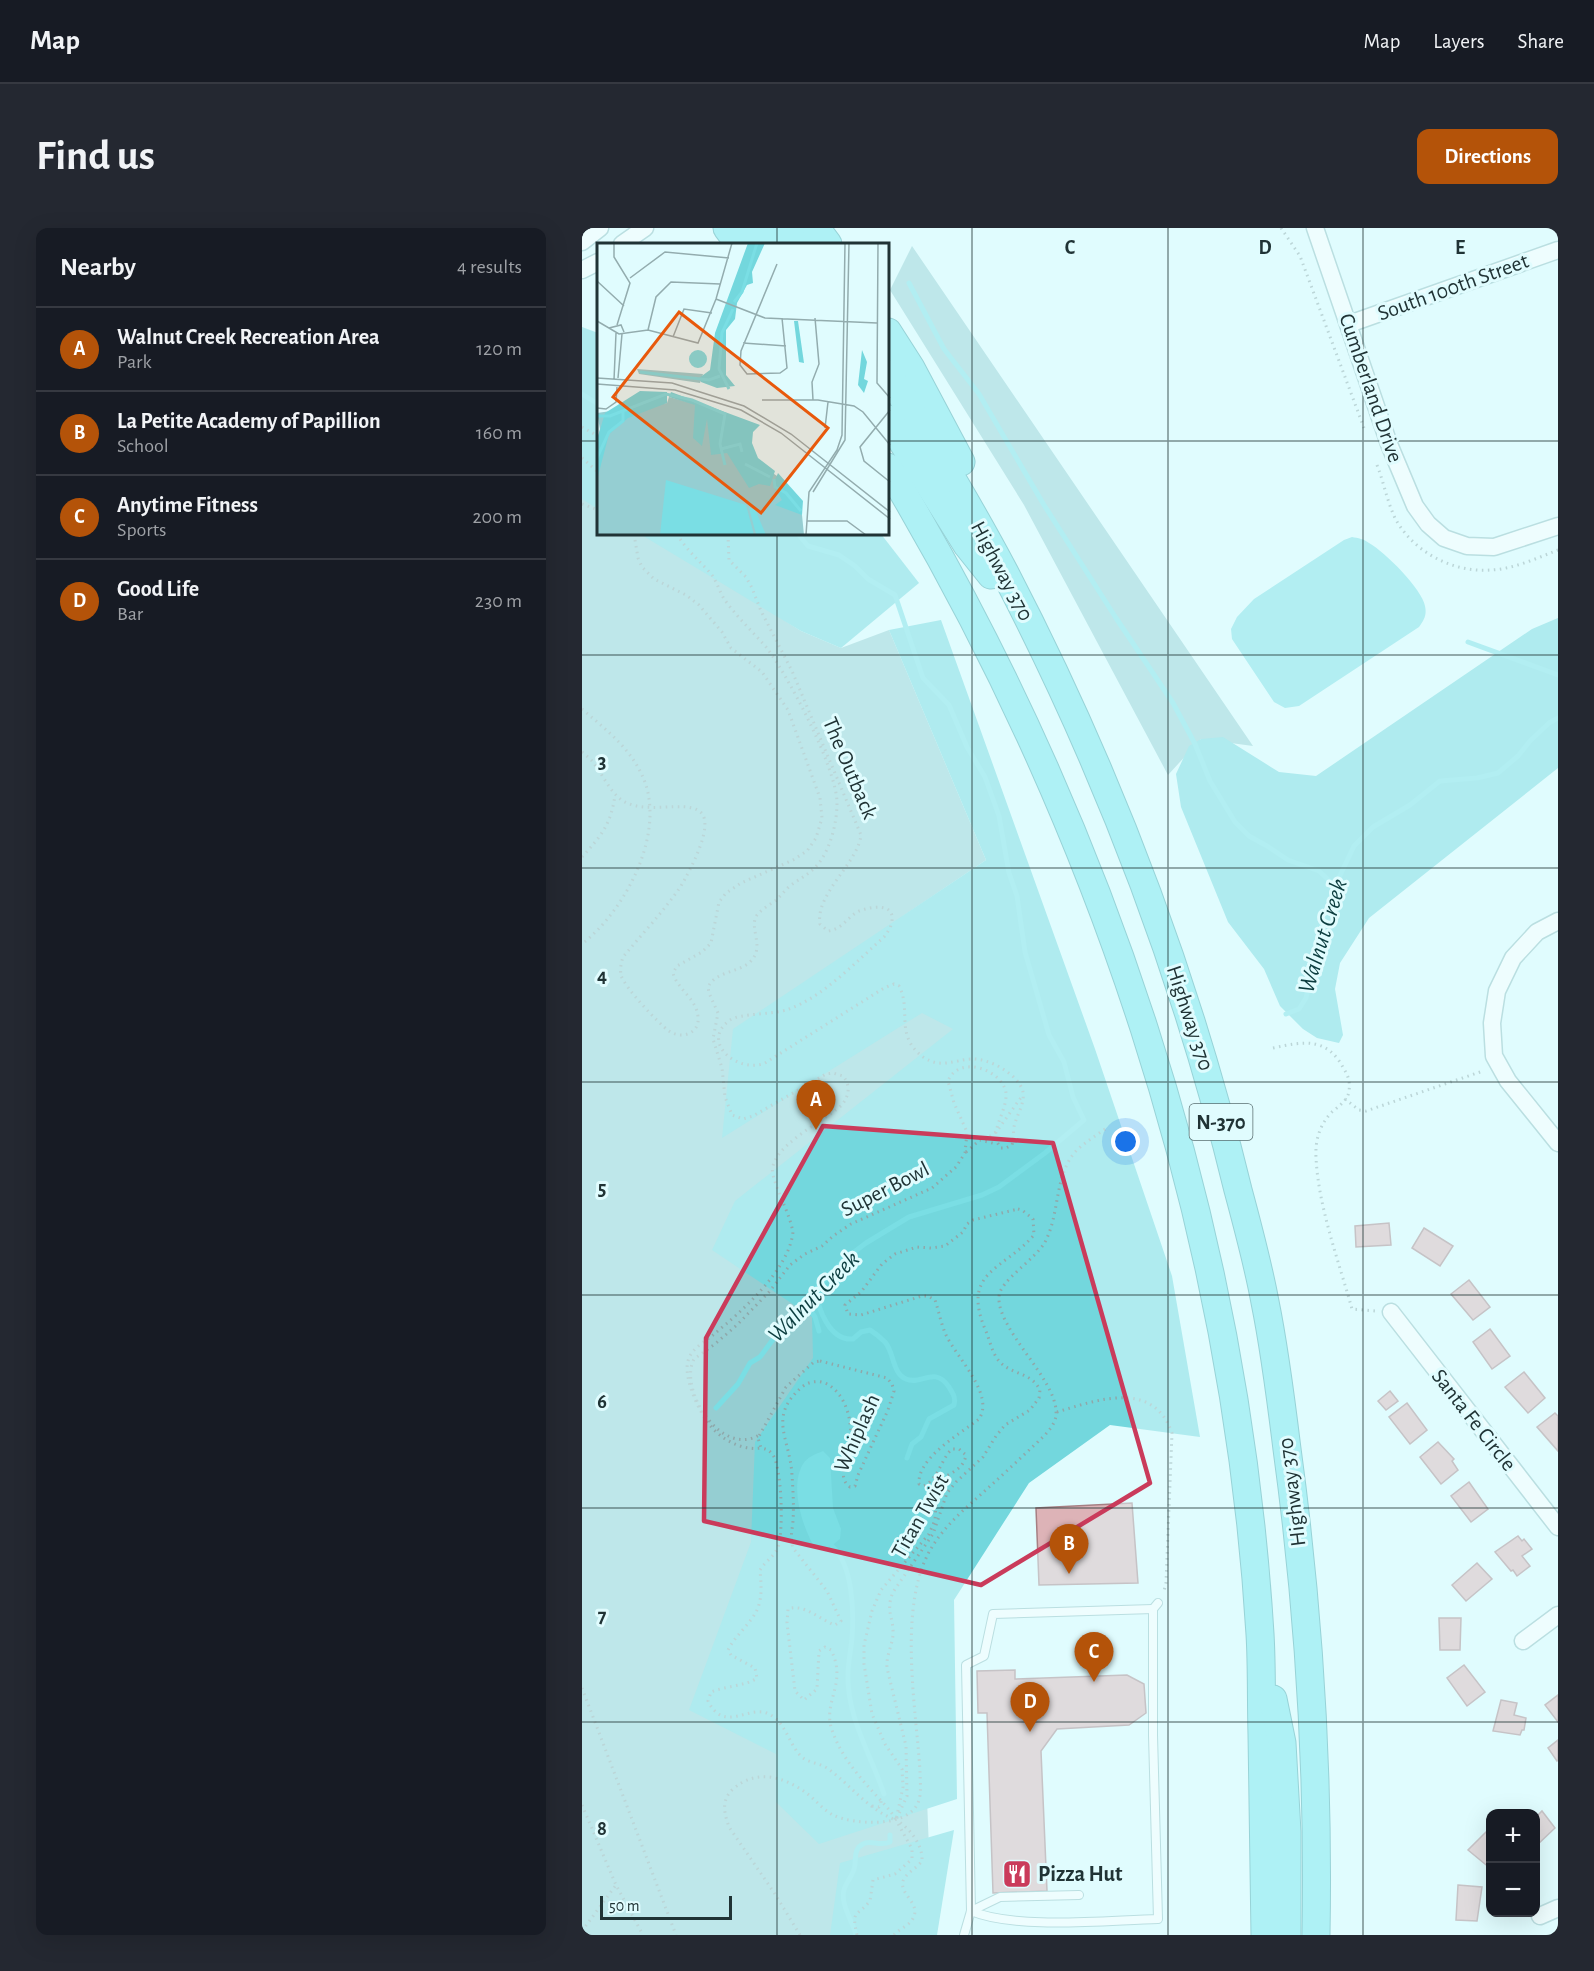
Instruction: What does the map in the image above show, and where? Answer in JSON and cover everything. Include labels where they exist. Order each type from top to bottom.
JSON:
[{"type":"highway","points":[[727,228],[738,243]]},
{"type":"highway","points":[[757,228],[767,243]]},
{"type":"highway","points":[[787,228],[798,243]]},
{"type":"highway","points":[[816,228],[827,243]]},
{"type":"highway","points":[[890,335],[911,368],[961,461],[1004,572]]},
{"type":"highway","name":"Highway 370","points":[[890,377],[954,483],[1004,572],[1099,770],[1143,879],[1195,1027],[1225,1134],[1265,1302],[1290,1472],[1306,1607],[1312,1709],[1317,1880],[1316,1935]]},
{"type":"highway","points":[[890,422],[967,545],[1032,628]]},
{"type":"highway","name":"Highway 370","points":[[890,470],[939,555],[1024,723],[1075,839],[1137,1007],[1178,1139],[1217,1306],[1243,1466],[1260,1636],[1265,1935]]},
{"type":"highway","points":[[1260,1636],[1282,1743],[1287,1833],[1287,1935]]},
{"type":"street","points":[[582,242],[600,228]]},
{"type":"street","points":[[623,243],[645,228]]},
{"type":"street","name":"Cumberland Drive","points":[[1315,228],[1389,444],[1415,506],[1428,524],[1444,538],[1467,546],[1494,547],[1558,526]]},
{"type":"street","name":"South 100th Street","points":[[1349,324],[1512,264],[1558,250]]},
{"type":"street","points":[[582,270],[597,262]]},
{"type":"street","points":[[1558,921],[1537,932],[1513,958],[1497,991],[1492,1023],[1497,1061],[1508,1081],[1558,1143]]},
{"type":"street","name":"Santa Fe Circle","points":[[1391,1312],[1558,1527]]},
{"type":"street","points":[[1523,1641],[1558,1615]]},
{"type":"street","points":[[1540,1916],[1558,1908]]},
{"type":"lane","points":[[964,1935],[971,1911],[966,1665],[984,1656],[993,1614],[1156,1606],[1153,1735],[1158,1919],[1040,1922],[987,1918],[971,1911]]},
{"type":"lane","points":[[971,1911],[1000,1897],[1079,1895]]},
{"type":"path","points":[[582,427],[597,435]]},
{"type":"path","points":[[582,458],[597,471]]},
{"type":"path","points":[[582,504],[597,510]]},
{"type":"path","points":[[582,752],[594,762],[615,795],[633,806],[693,808],[705,817],[706,827],[697,854],[680,886],[622,957],[620,967],[626,987],[670,1032],[683,1035],[692,1033],[698,1026],[698,1015],[692,1002],[675,981],[673,973],[677,966],[702,952],[711,943],[719,902],[726,892],[807,851],[816,838],[822,818],[820,798],[788,711],[762,672],[731,648],[722,632],[699,605],[686,595],[654,579],[642,567],[634,536]]},
{"type":"path","name":"The Outback","points":[[678,536],[687,551],[713,578],[726,602],[767,649],[788,681],[803,708],[827,766],[837,802],[832,834],[819,864],[757,915],[754,923],[758,941],[753,958],[748,964],[711,982],[709,993],[718,1013],[713,1039],[722,1068],[727,1107],[732,1115],[738,1118],[753,1116],[826,1074],[833,1073],[843,1076],[848,1086],[848,1092],[842,1105],[784,1148],[774,1161],[773,1176],[793,1232],[792,1241],[783,1263],[742,1309],[692,1352],[687,1362],[688,1378],[699,1408],[709,1425],[725,1438],[742,1447],[753,1450],[761,1448]]},
{"type":"path","name":"The Outback","points":[[728,536],[729,560],[746,577],[792,671],[861,835],[860,846],[831,890],[821,911],[820,924],[828,931],[835,930],[858,912],[879,906],[884,906],[890,911],[892,919],[891,927],[884,937],[807,1002],[788,1010],[736,1017],[729,1021],[723,1028],[720,1042],[722,1049],[727,1057],[747,1066],[756,1067],[894,984],[899,986],[904,998],[905,1031],[910,1042],[922,1056],[941,1065],[974,1059],[986,1060],[1005,1071],[1019,1084],[1023,1093]]},
{"type":"path","points":[[582,709],[611,734],[630,755],[648,788],[650,808],[641,862],[631,883],[603,925],[582,944]]},
{"type":"path","points":[[582,857],[596,842],[612,817],[615,795]]},
{"type":"path","points":[[1273,1048],[1292,1044],[1321,1044],[1331,1051],[1348,1075],[1350,1087],[1345,1100],[1322,1125],[1317,1138],[1315,1155],[1317,1175],[1352,1309],[1391,1312]]},
{"type":"path","points":[[1345,1100],[1359,1110],[1366,1111],[1497,1061]]},
{"type":"path","points":[[965,1154],[967,1132],[954,1103],[948,1081],[957,1069],[970,1065],[998,1078],[1004,1085],[1005,1105],[996,1124],[995,1133],[995,1139],[1001,1148],[1012,1145],[1014,1125],[1020,1114],[1023,1093]]},
{"type":"path","name":"Super Bowl","points":[[759,1435],[745,1440],[732,1439],[714,1426],[699,1402],[692,1384],[690,1374],[694,1359],[737,1325],[790,1265],[805,1254],[822,1246],[851,1224],[932,1188],[956,1167],[976,1143],[995,1133],[1023,1093]]},
{"type":"path","points":[[800,1935],[729,1827],[724,1815],[724,1802],[729,1794],[743,1782],[766,1776],[788,1781],[832,1815],[845,1820],[880,1822],[896,1820],[914,1810],[920,1792],[911,1623],[915,1593],[922,1567],[932,1547],[948,1526],[1045,1435],[1054,1424],[1057,1412],[1045,1382],[1007,1323],[998,1298],[1000,1290],[1035,1257],[1044,1244],[1056,1214],[1063,1176],[1074,1154],[1108,1127]]},
{"type":"path","points":[[985,1140],[998,1144]]},
{"type":"path","name":"Titan Twist","points":[[1010,1210],[1022,1210],[1033,1220],[1034,1235],[1023,1248],[988,1273],[981,1283],[978,1305],[979,1314],[995,1356],[1001,1364],[1012,1371],[1032,1379],[1040,1390],[1039,1398],[1030,1410],[1005,1425],[983,1457],[952,1488],[933,1534],[893,1592],[890,1602],[893,1631],[886,1660],[906,1746],[908,1796],[896,1820],[903,1787],[902,1769],[881,1737],[872,1714],[864,1664],[864,1645],[872,1611],[881,1590],[929,1534],[936,1512],[939,1481],[961,1467],[966,1455],[959,1449],[952,1449],[936,1476],[924,1485],[920,1484],[919,1480],[922,1467],[933,1455],[979,1419],[983,1414],[983,1400],[980,1388],[946,1336],[939,1320],[935,1300],[922,1296],[861,1315],[848,1314],[845,1305],[861,1292],[882,1264],[895,1254],[917,1247],[945,1246],[963,1232],[967,1224],[973,1220],[1010,1210]]},
{"type":"path","name":"Whiplash","points":[[759,1435],[786,1387],[814,1362],[820,1361],[887,1378],[892,1384],[894,1391],[888,1410],[871,1444],[855,1486],[850,1487],[846,1484],[843,1476],[850,1443],[849,1418],[844,1400],[828,1384],[818,1381],[805,1385],[789,1399],[781,1418],[792,1475],[791,1539],[793,1548],[827,1591],[841,1621],[835,1625],[825,1622],[808,1611],[795,1607],[788,1609],[787,1623],[795,1690],[804,1700],[817,1689],[819,1651],[825,1647],[831,1650],[836,1660],[838,1683],[830,1709],[831,1728],[843,1755],[890,1809],[896,1820]]},
{"type":"path","points":[[1057,1412],[1106,1398],[1128,1398],[1144,1401],[1162,1413],[1168,1422],[1172,1433],[1166,1583],[1156,1606]]},
{"type":"path","points":[[759,1435],[758,1442],[761,1448],[768,1449],[778,1470],[781,1505],[779,1542],[776,1552],[760,1570],[760,1600],[756,1613],[728,1650],[731,1655],[755,1668],[757,1678],[752,1682],[727,1686],[711,1692],[708,1701],[711,1708],[730,1718],[758,1712],[767,1713],[782,1726],[800,1756],[809,1762],[826,1767],[881,1814],[896,1820],[910,1832],[919,1845],[922,1861],[902,1884],[903,1891],[913,1902],[914,1915],[912,1920],[894,1935]]},
{"type":"path","points":[[582,1688],[676,1935]]},
{"type":"path","points":[[871,1805],[879,1807],[880,1800]]},
{"type":"path","points":[[582,1805],[616,1885],[643,1935]]},
{"type":"path","points":[[890,1809],[896,1810],[900,1805]]},
{"type":"path","points":[[857,1935],[855,1916],[870,1901],[873,1880],[895,1874],[912,1859],[912,1849],[896,1820]]},
{"type":"path","points":[[582,1931],[616,1885]]},
{"type":"highlighted area","points":[[823,1126],[1053,1143],[1150,1483],[981,1585],[704,1521],[706,1338]]},
{"type":"shaded area","points":[[912,246],[1253,746],[1201,739],[1168,775],[1024,505],[890,290]]},
{"type":"shaded area","points":[[582,327],[597,333],[597,508],[582,499]]},
{"type":"shaded area","points":[[582,349],[597,356],[597,536],[742,536],[776,615],[801,631],[841,648],[889,630],[986,860],[903,916],[1133,1326],[919,1604],[930,1873],[916,1935],[582,1935]]},
{"type":"shaded area","points":[[643,536],[883,536],[919,583],[841,648],[801,631]]},
{"type":"shaded area","points":[[1352,537],[1365,541],[1393,562],[1417,590],[1426,609],[1425,617],[1419,627],[1299,706],[1285,708],[1274,702],[1232,639],[1231,629],[1237,617],[1254,599]]},
{"type":"shaded area","points":[[1558,618],[1558,768],[1369,918],[1340,963],[1335,989],[1343,1035],[1339,1043],[1317,1038],[1303,1029],[1280,1006],[1264,969],[1228,922],[1181,807],[1176,774],[1189,746],[1201,739],[1223,737],[1279,772],[1316,776],[1532,629]]},
{"type":"shaded area","points":[[941,620],[1095,1049],[1172,1276],[1200,1437],[1110,1425],[1029,1483],[954,1600],[957,1799],[819,1844],[776,1802],[776,1754],[689,1710],[751,1542],[755,1442],[813,1358],[812,1317],[712,1250],[735,1201],[953,1029],[922,1013],[722,1138],[733,1029],[986,860],[889,630]]},
{"type":"shaded area","points":[[823,1451],[830,1458],[833,1508],[841,1529],[840,1539],[826,1549],[816,1550],[802,1520],[797,1484],[803,1464],[812,1456]]},
{"type":"shaded area","points":[[954,1830],[937,1935],[830,1935],[840,1863]]},
{"type":"building","points":[[1389,1223],[1391,1245],[1356,1247],[1355,1226]]},
{"type":"building","points":[[1424,1228],[1453,1246],[1440,1266],[1412,1248]]},
{"type":"building","points":[[1469,1280],[1490,1307],[1473,1320],[1451,1294]]},
{"type":"building","points":[[1490,1329],[1510,1356],[1492,1369],[1473,1342]]},
{"type":"building","points":[[1524,1372],[1545,1398],[1528,1413],[1505,1387]]},
{"type":"building","points":[[1390,1391],[1398,1401],[1386,1410],[1378,1401]]},
{"type":"building","points":[[1407,1403],[1427,1430],[1410,1444],[1389,1417]]},
{"type":"building","points":[[1555,1413],[1558,1416],[1558,1451],[1537,1427]]},
{"type":"building","points":[[1438,1442],[1454,1459],[1452,1461],[1458,1470],[1441,1484],[1420,1457]]},
{"type":"building","points":[[1469,1482],[1488,1509],[1471,1522],[1451,1496]]},
{"type":"building","points":[[1132,1503],[1138,1583],[1039,1585],[1036,1508]]},
{"type":"building","points":[[1518,1536],[1522,1541],[1524,1539],[1532,1549],[1522,1556],[1530,1566],[1517,1576],[1495,1552]]},
{"type":"building","points":[[1477,1563],[1492,1579],[1466,1601],[1452,1585]]},
{"type":"building","points":[[1439,1618],[1461,1618],[1460,1650],[1440,1650]]},
{"type":"building","points":[[1464,1665],[1485,1692],[1467,1706],[1447,1678]]},
{"type":"building","points":[[1015,1670],[1015,1679],[1127,1675],[1144,1684],[1146,1713],[1129,1725],[1057,1729],[1041,1751],[1047,1891],[993,1893],[987,1713],[978,1713],[977,1671]]},
{"type":"building","points":[[1558,1695],[1558,1722],[1545,1705]]},
{"type":"building","points":[[1501,1700],[1517,1703],[1514,1715],[1526,1718],[1524,1730],[1520,1735],[1493,1731]]},
{"type":"building","points":[[1558,1740],[1558,1760],[1557,1761],[1548,1748]]},
{"type":"building","points":[[1542,1811],[1555,1828],[1540,1842],[1540,1813]]},
{"type":"building","points":[[1486,1832],[1486,1865],[1468,1850]]},
{"type":"building","points":[[1458,1885],[1482,1887],[1477,1921],[1456,1920]]},
{"type":"waterway","points":[[909,283],[944,349],[979,394],[1044,505],[1173,703],[1195,744],[1210,781],[1235,822],[1249,836],[1288,860],[1319,871],[1335,886]]},
{"type":"waterway","points":[[582,394],[597,403]]},
{"type":"waterway","points":[[716,1408],[738,1384],[750,1363],[760,1357],[792,1314],[845,1259],[866,1243],[909,1217],[982,1195],[999,1187],[1084,1120],[1073,1097],[1064,1062],[1049,1035],[1025,952],[1017,896],[1009,873],[999,816],[985,777],[967,747],[949,705],[923,678],[895,595],[868,579],[839,555],[808,546],[800,536]]},
{"type":"waterway","points":[[1468,642],[1558,675]]},
{"type":"waterway","name":"Walnut Creek","points":[[1286,1014],[1299,1009],[1306,998],[1323,919],[1335,886],[1354,846],[1373,827],[1410,805],[1440,781],[1477,778],[1498,773],[1518,756],[1549,723],[1558,718]]},
{"type":"waterway","points":[[815,1289],[822,1314],[837,1335],[853,1339],[861,1332],[870,1330],[888,1346],[901,1376],[912,1380],[938,1377],[953,1394],[954,1405],[929,1419],[921,1437],[912,1444],[907,1458]]},
{"type":"waterway","points":[[804,1301],[815,1317],[819,1331]]},
{"type":"waterway","points":[[832,1546],[844,1565],[851,1589],[853,1627],[848,1665],[851,1706],[884,1794]]},
{"type":"waterway","points":[[856,1935],[845,1907],[843,1895],[855,1868],[857,1850],[869,1842],[883,1844],[890,1842],[890,1835]]},
{"type":"place","name":"Walnut Creek Recreation Area","points":[[816,1130]]},
{"type":"place","name":"La Petite Academy of Papillion","points":[[1069,1574]]},
{"type":"place","name":"Anytime Fitness","points":[[1094,1682]]},
{"type":"place","name":"Good Life","points":[[1030,1732]]},
{"type":"place","name":"Pizza Hut","points":[[1017,1874]]}]
